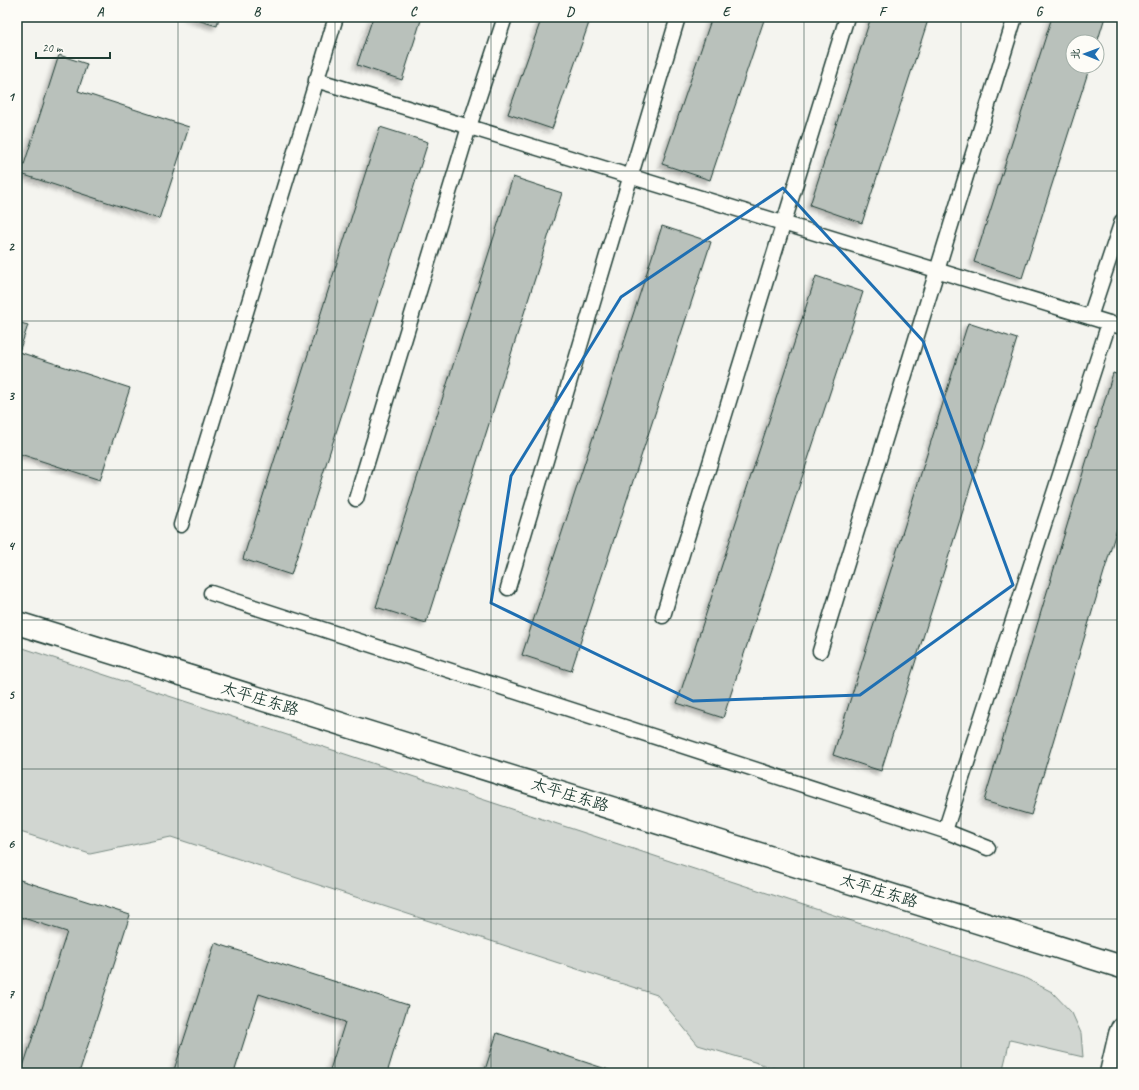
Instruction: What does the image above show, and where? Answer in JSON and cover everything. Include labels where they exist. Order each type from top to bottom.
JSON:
[{"type":"street","name":"太平庄东路","points":[[17,623],[1122,967]]},
{"type":"street","points":[[1111,1073],[1122,1029]]},
{"type":"lane","points":[[181,525],[336,17]]},
{"type":"lane","points":[[356,499],[469,127],[505,17]]},
{"type":"lane","points":[[508,588],[678,17]]},
{"type":"lane","points":[[663,616],[847,17]]},
{"type":"lane","points":[[820,651],[1015,17]]},
{"type":"lane","points":[[316,80],[1116,325],[945,831]]},
{"type":"lane","points":[[1090,317],[1122,221]]},
{"type":"lane","points":[[211,593],[945,831],[988,848]]},
{"type":"highlighted area","points":[[783,188],[923,341],[1013,585],[860,695],[693,701],[491,603],[511,476],[621,297]]},
{"type":"shaded area","points":[[17,646],[1025,978],[1052,992],[1072,1013],[1081,1033],[1083,1057],[1010,1040],[1002,1073],[791,1073],[698,1045],[657,995],[171,837],[90,854],[17,831]]},
{"type":"building","points":[[187,17],[219,17],[217,26]]},
{"type":"building","points":[[373,17],[422,17],[402,80],[357,65]]},
{"type":"building","points":[[542,17],[591,17],[552,129],[508,114]]},
{"type":"building","points":[[712,17],[765,17],[710,180],[662,164]]},
{"type":"building","points":[[871,17],[929,17],[862,223],[810,205]]},
{"type":"building","points":[[1052,17],[1105,17],[1100,34],[1065,34],[1065,74],[1087,74],[1022,278],[974,262]]},
{"type":"building","points":[[59,55],[87,64],[78,91],[189,127],[159,219],[21,174]]},
{"type":"building","points":[[380,127],[428,142],[291,575],[243,559]]},
{"type":"building","points":[[513,177],[562,193],[426,623],[376,607]]},
{"type":"building","points":[[662,226],[711,242],[571,671],[522,655]]},
{"type":"building","points":[[816,276],[863,292],[723,718],[677,703]]},
{"type":"building","points":[[17,322],[28,325],[19,352],[130,388],[100,480],[17,453]]},
{"type":"building","points":[[968,323],[1017,339],[881,771],[833,755]]},
{"type":"building","points":[[1113,373],[1122,376],[1122,512],[1031,815],[984,801]]},
{"type":"building","points":[[17,879],[130,915],[79,1073],[21,1073],[67,932],[17,916]]},
{"type":"building","points":[[215,943],[408,1005],[387,1073],[329,1073],[345,1022],[259,994],[234,1073],[173,1073]]},
{"type":"building","points":[[497,1033],[618,1073],[484,1073]]}]
